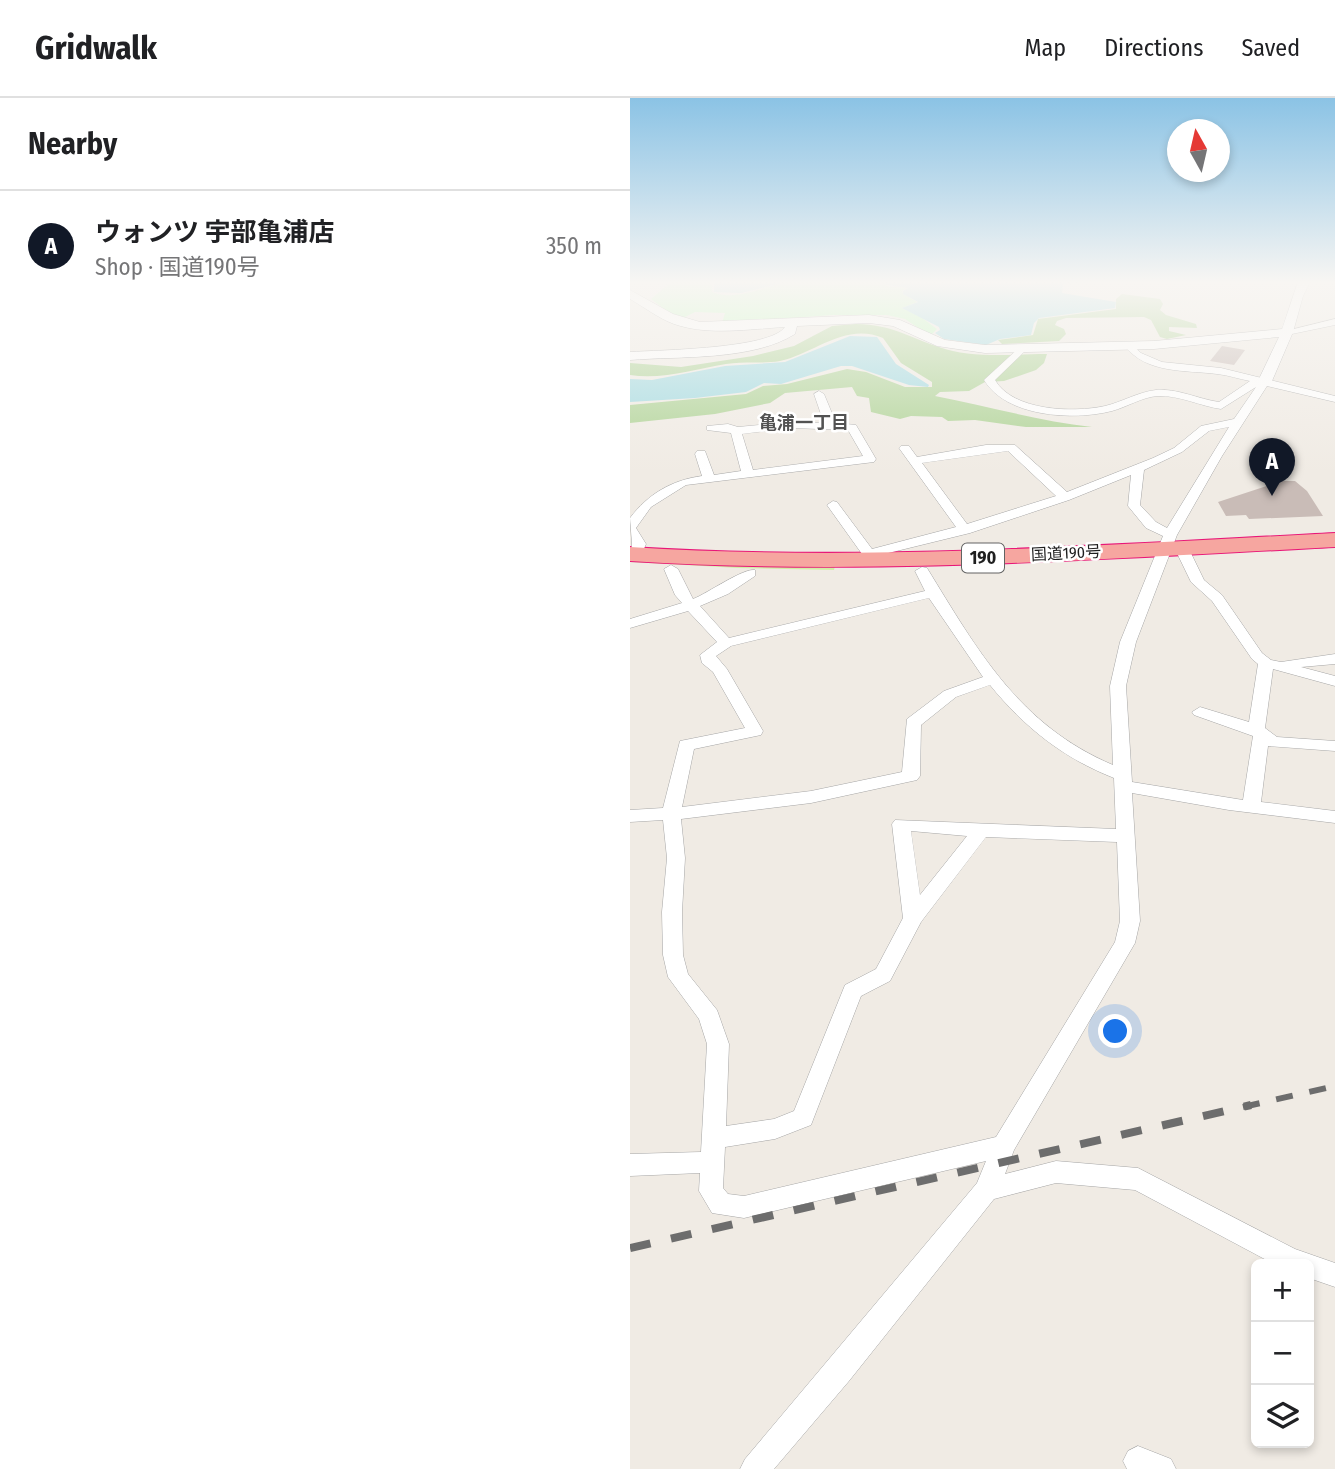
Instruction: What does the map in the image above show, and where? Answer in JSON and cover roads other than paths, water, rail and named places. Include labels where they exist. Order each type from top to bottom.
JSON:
[{"type":"highway","name":"国道190号","points":[[632,558],[671,569],[750,573],[922,571],[1172,550],[1335,540]]},
{"type":"highway","name":"国道190号","points":[[632,558],[758,562],[1172,550],[1335,551]]},
{"type":"street","points":[[630,356],[748,346]]},
{"type":"street","points":[[951,346],[1021,349],[1130,346],[1137,355],[1160,365],[1221,371],[1335,399]]},
{"type":"street","points":[[755,1469],[839,1371],[986,1190],[1004,1146],[1125,943],[1130,921],[1119,684],[1128,642],[1172,550],[1280,346]]},
{"type":"street","points":[[1021,349],[989,380],[991,388],[999,396],[1061,411],[1101,410],[1154,393],[1168,393],[1221,406],[1262,380]]},
{"type":"street","points":[[819,394],[831,425]]},
{"type":"street","points":[[833,505],[870,558],[911,541],[965,530],[1066,496],[1178,450],[1205,428],[1240,422]]},
{"type":"street","points":[[632,558],[639,544],[630,527],[647,504],[683,482],[870,459],[852,427],[831,425],[736,431],[728,427],[712,428]]},
{"type":"street","points":[[736,431],[748,474]]},
{"type":"street","points":[[912,461],[953,456],[973,448],[1011,447],[1066,496]]},
{"type":"street","points":[[905,448],[965,530]]},
{"type":"street","points":[[701,454],[709,479]]},
{"type":"street","points":[[1138,468],[1134,506],[1198,582],[1217,598],[1257,656],[1272,664],[1335,681]]},
{"type":"street","points":[[671,569],[682,595],[726,643]]},
{"type":"street","points":[[922,571],[932,593],[970,649],[1030,719],[1054,739],[1122,780],[1251,806],[1335,817]]},
{"type":"street","points":[[630,624],[692,606],[734,586],[750,573]]},
{"type":"street","points":[[932,593],[726,643],[708,655],[710,663],[719,668],[755,731],[686,745],[671,814],[676,858],[672,912],[673,955],[678,977],[709,1016],[718,1044],[712,1191],[721,1205],[744,1207],[1004,1146]]},
{"type":"street","points":[[1272,664],[1335,659]]},
{"type":"street","points":[[1251,806],[1259,731],[1272,664]]},
{"type":"street","points":[[630,816],[671,814],[811,797],[911,776],[912,723],[950,694],[995,678]]},
{"type":"street","points":[[1200,712],[1259,731],[1273,742],[1335,746]]},
{"type":"street","points":[[913,918],[901,824],[981,831],[1125,836]]},
{"type":"street","points":[[630,1166],[714,1150],[803,1118],[852,991],[883,975],[913,918],[981,831]]},
{"type":"street","points":[[986,1190],[1056,1172],[1138,1179],[1289,1259]]},
{"type":"street","points":[[1314,1268],[1335,1275]]},
{"type":"water","points":[[825,346],[883,346],[896,364],[929,385],[909,385],[852,366],[841,366],[781,384],[764,383],[746,392],[630,402],[630,379],[652,380],[725,366],[785,362]]},
{"type":"railway","points":[[1243,1107],[1335,1086]]},
{"type":"railway","points":[[630,1248],[1251,1105]]},
{"type":"place","name":"ウォンツ 宇部亀浦店","points":[[1272,496]]},
{"type":"district","name":"亀浦一丁目","points":[[804,423]]}]
